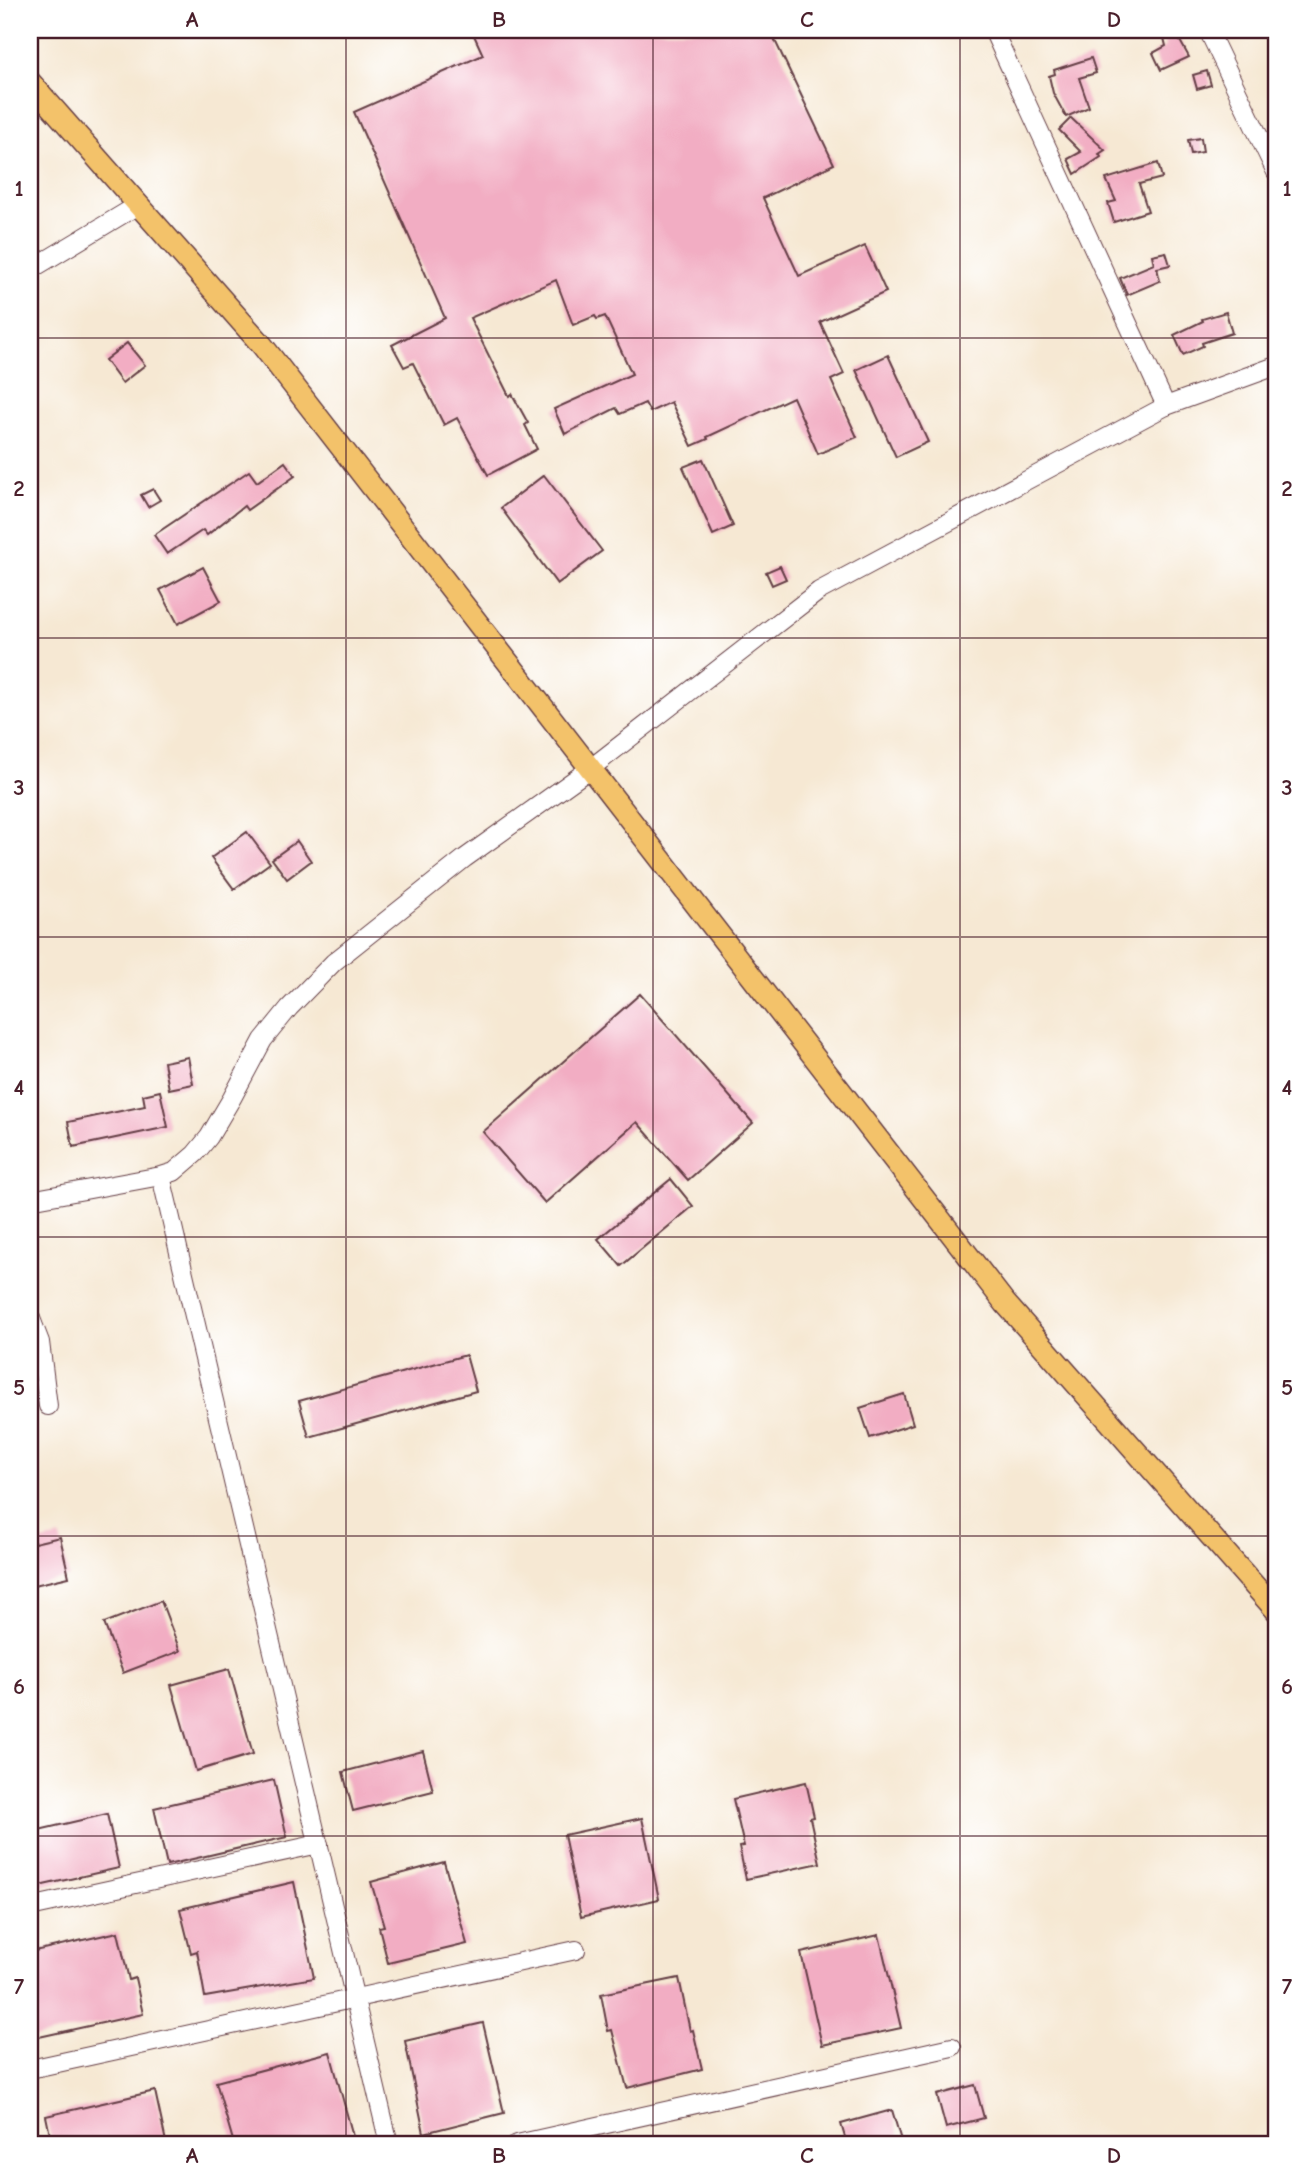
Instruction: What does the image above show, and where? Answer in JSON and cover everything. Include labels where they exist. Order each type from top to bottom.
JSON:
[{"type":"main road","points":[[30,82],[262,345],[1005,1303],[1276,1610]]},
{"type":"street","points":[[993,30],[1166,405]]},
{"type":"street","points":[[1208,30],[1276,172]]},
{"type":"street","points":[[30,270],[138,205]]},
{"type":"street","points":[[30,1200],[174,1172],[195,1154],[209,1137],[263,1040],[334,962],[465,858],[591,768],[819,591],[1166,405],[1276,366]]},
{"type":"street","points":[[161,1176],[389,2144]]},
{"type":"street","points":[[30,1316],[40,1342],[48,1406]]},
{"type":"street","points":[[30,1907],[319,1844]]},
{"type":"street","points":[[30,2069],[576,1950]]},
{"type":"street","points":[[517,2144],[952,2047]]},
{"type":"building","points":[[482,30],[770,30],[834,164],[763,198],[799,276],[865,246],[886,292],[820,322],[844,374],[831,380],[857,437],[818,454],[793,397],[692,446],[671,402],[650,412],[645,403],[620,414],[616,408],[565,434],[554,409],[632,374],[605,316],[597,319],[595,316],[573,325],[556,280],[470,318],[509,396],[512,394],[528,423],[525,425],[537,449],[488,475],[457,418],[444,425],[413,363],[404,367],[392,345],[445,318],[354,112],[483,55],[473,33]]},
{"type":"building","points":[[1162,30],[1174,30],[1189,57],[1161,70],[1153,53],[1166,46]]},
{"type":"building","points":[[1091,58],[1096,73],[1079,78],[1089,107],[1066,117],[1053,93],[1049,76],[1055,74],[1054,70]]},
{"type":"building","points":[[1207,71],[1211,85],[1197,89],[1193,75]]},
{"type":"building","points":[[1071,118],[1105,150],[1099,154],[1101,157],[1075,174],[1068,159],[1081,152],[1059,130]]},
{"type":"building","points":[[1201,138],[1203,152],[1191,154],[1188,140]]},
{"type":"building","points":[[1158,163],[1162,178],[1139,184],[1148,211],[1114,222],[1108,203],[1116,201],[1106,179]]},
{"type":"building","points":[[1166,252],[1170,265],[1157,268],[1160,281],[1127,295],[1120,278],[1154,264],[1152,255]]},
{"type":"building","points":[[1226,312],[1232,333],[1202,343],[1203,346],[1183,355],[1174,335],[1203,321],[1202,319]]},
{"type":"building","points":[[127,343],[145,365],[122,383],[105,360]]},
{"type":"building","points":[[888,355],[928,442],[896,457],[856,370]]},
{"type":"building","points":[[703,459],[733,526],[713,535],[683,467]]},
{"type":"building","points":[[285,462],[295,476],[247,510],[244,506],[207,535],[203,530],[167,554],[154,535],[249,471],[257,482]]},
{"type":"building","points":[[544,475],[602,551],[557,584],[501,508]]},
{"type":"building","points":[[153,489],[160,500],[148,507],[141,495]]},
{"type":"building","points":[[780,566],[786,579],[772,585],[766,572]]},
{"type":"building","points":[[203,567],[221,601],[178,624],[160,590]]},
{"type":"building","points":[[247,832],[270,863],[234,889],[211,858]]},
{"type":"building","points":[[297,841],[311,861],[287,879],[272,859]]},
{"type":"building","points":[[640,994],[753,1123],[688,1180],[637,1122],[545,1203],[483,1132]]},
{"type":"building","points":[[188,1057],[193,1084],[169,1089],[164,1062]]},
{"type":"building","points":[[160,1091],[168,1127],[73,1147],[68,1122],[145,1106],[143,1095]]},
{"type":"building","points":[[671,1179],[693,1206],[621,1266],[598,1239]]},
{"type":"building","points":[[466,1355],[476,1391],[309,1437],[299,1401]]},
{"type":"building","points":[[904,1394],[913,1424],[870,1438],[860,1408]]},
{"type":"building","points":[[60,1537],[69,1577],[30,1586],[30,1544]]},
{"type":"building","points":[[161,1601],[180,1651],[123,1673],[104,1623]]},
{"type":"building","points":[[229,1669],[253,1754],[196,1771],[171,1685]]},
{"type":"building","points":[[423,1751],[433,1791],[353,1811],[343,1772]]},
{"type":"building","points":[[274,1780],[287,1837],[167,1865],[154,1808]]},
{"type":"building","points":[[806,1782],[814,1817],[810,1818],[820,1863],[746,1879],[739,1847],[744,1846],[733,1799]]},
{"type":"building","points":[[107,1814],[119,1868],[30,1888],[30,1832]]},
{"type":"building","points":[[642,1818],[659,1899],[581,1917],[564,1835]]},
{"type":"building","points":[[444,1862],[467,1944],[388,1963],[379,1927],[384,1926],[371,1882]]},
{"type":"building","points":[[294,1882],[314,1978],[205,1997],[197,1951],[191,1953],[180,1909]]},
{"type":"building","points":[[118,1932],[129,1980],[135,1978],[143,2014],[30,2039],[30,1952]]},
{"type":"building","points":[[879,1935],[901,2028],[822,2045],[801,1953]]},
{"type":"building","points":[[679,1978],[690,2031],[693,2030],[702,2069],[627,2088],[612,2030],[608,2031],[601,1994]]},
{"type":"building","points":[[483,2023],[504,2113],[424,2133],[405,2041]]},
{"type":"building","points":[[330,2052],[354,2140],[337,2144],[234,2144],[216,2082]]},
{"type":"building","points":[[975,2085],[984,2118],[946,2128],[937,2095]]},
{"type":"building","points":[[155,2091],[166,2142],[52,2144],[46,2116]]},
{"type":"building","points":[[892,2110],[902,2144],[847,2144],[841,2124]]}]
